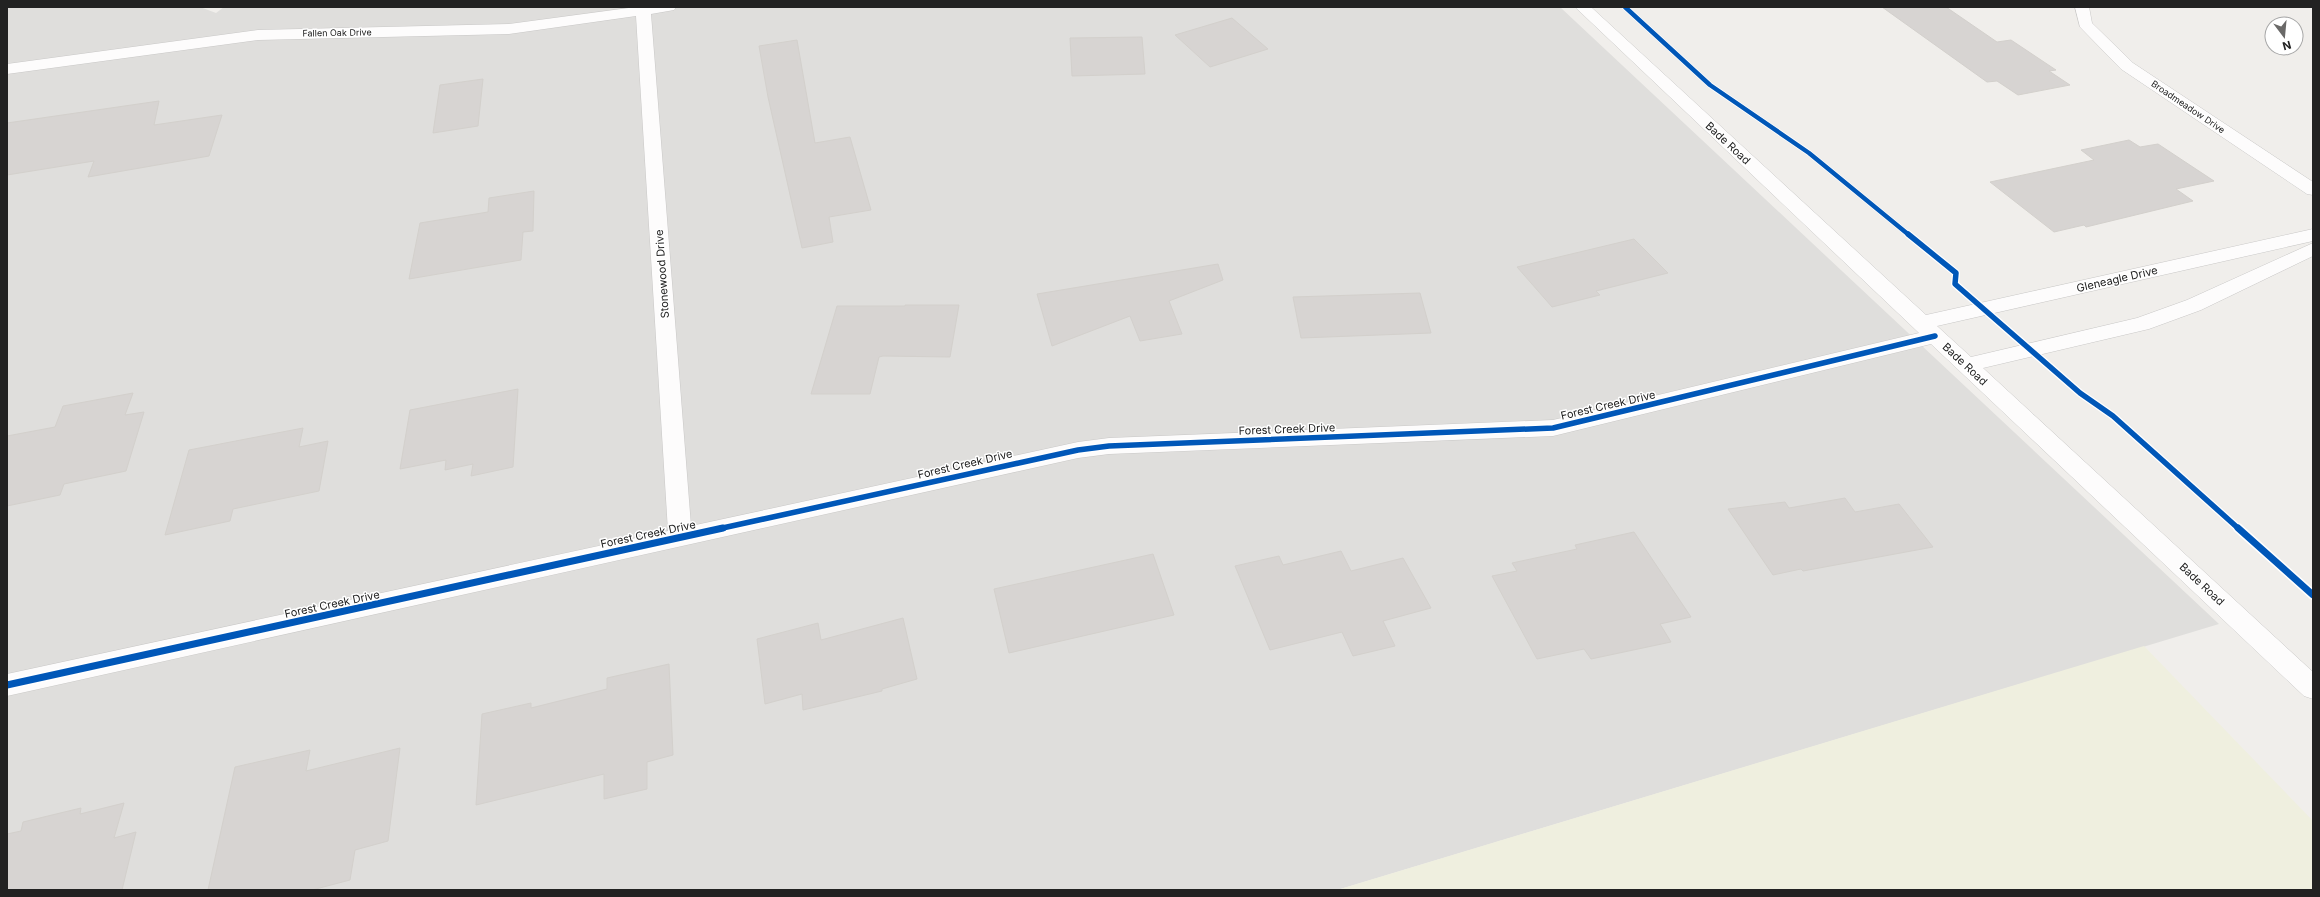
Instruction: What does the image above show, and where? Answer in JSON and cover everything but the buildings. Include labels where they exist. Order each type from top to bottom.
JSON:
[{"type":"street","name":"Fallen Oak Drive","points":[[7,69],[258,36],[509,29],[668,7]]},
{"type":"street","name":"Bade Road","points":[[1582,7],[2313,688]]},
{"type":"street","name":"Broadmeadow Drive","points":[[2082,7],[2085,24],[2127,66],[2313,190]]},
{"type":"street","name":"Stonewood Drive","points":[[643,10],[680,538]]},
{"type":"street","name":"Gleneagle Drive","points":[[1928,330],[2313,235]]},
{"type":"street","points":[[1967,365],[2142,324],[2194,305],[2313,249]]},
{"type":"street","name":"Forest Creek Drive","points":[[7,685],[1078,450],[1109,446],[1553,428],[1928,330]]},
{"type":"shaded area","points":[[7,7],[200,7],[216,13],[224,7],[1560,7],[2219,624],[1337,890],[7,890]]},
{"type":"green space","points":[[2144,646],[2313,821],[2313,890],[1337,890]]},
{"type":"cycle path","points":[[1625,7],[1710,85],[1809,153],[1956,273],[1955,284],[2080,393],[2113,416],[2313,595]]},
{"type":"cycle path","points":[[7,685],[1078,450],[1109,446],[1553,428],[1935,336]]}]
